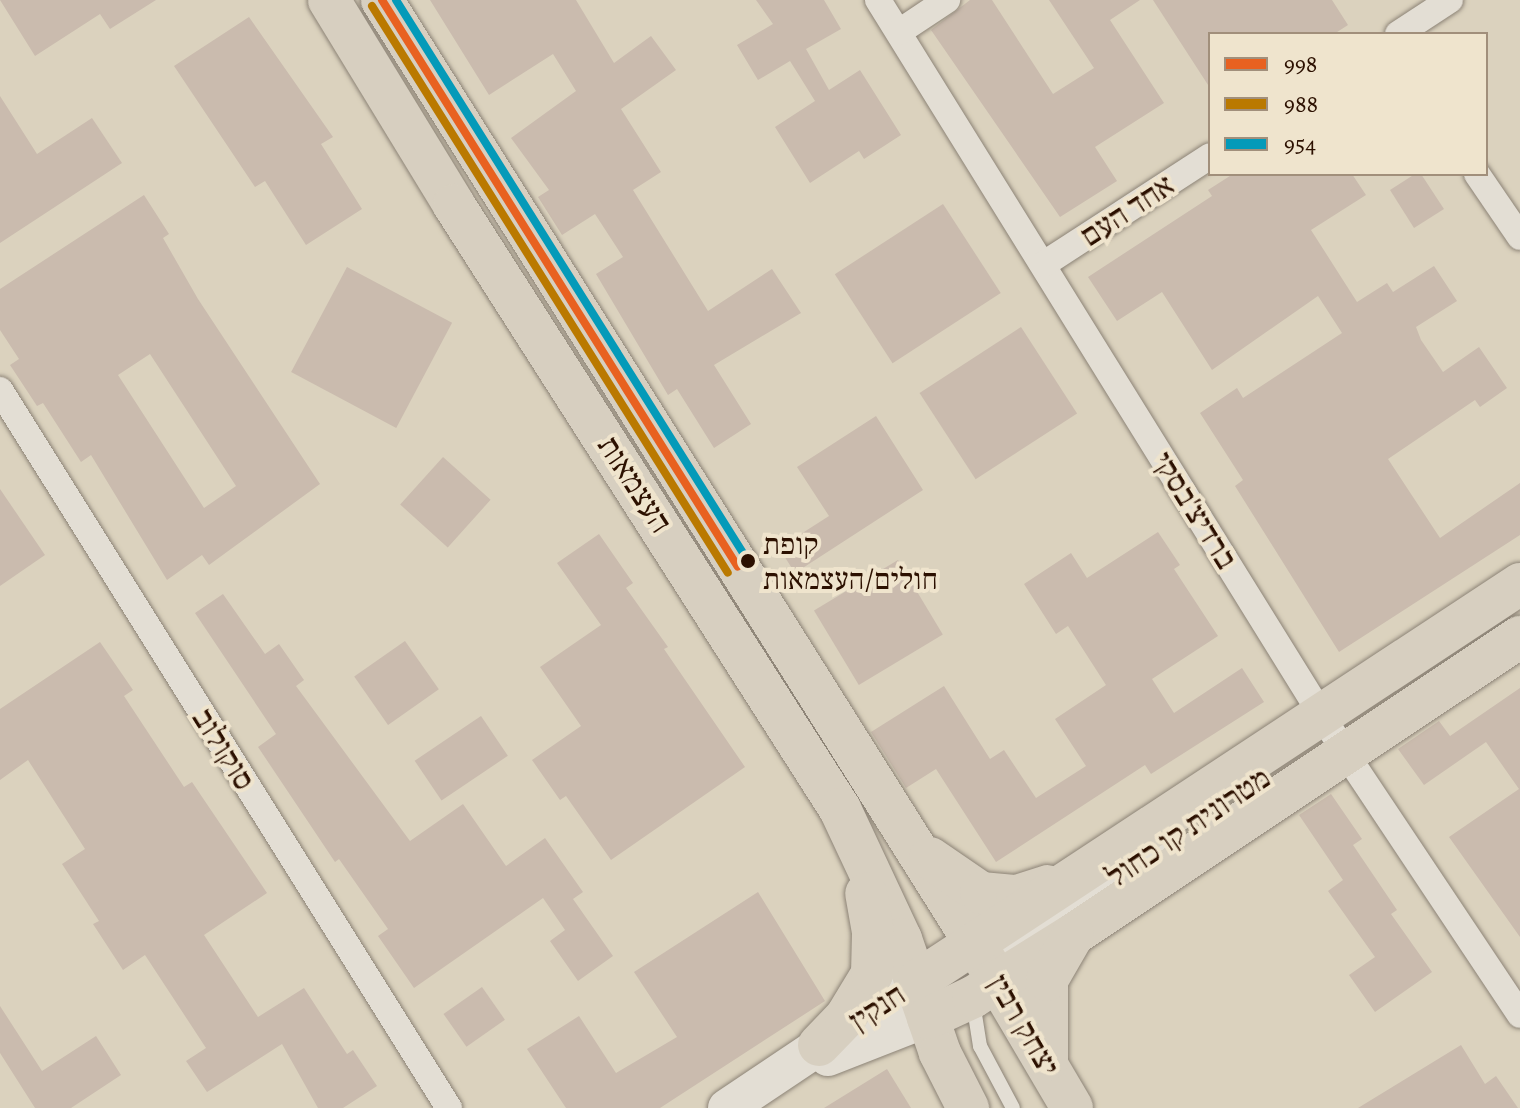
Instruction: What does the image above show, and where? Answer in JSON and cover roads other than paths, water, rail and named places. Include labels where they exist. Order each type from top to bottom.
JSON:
[{"type":"main road","name":"העצמאות","points":[[329,0],[454,205],[840,809],[922,999]]},
{"type":"main road","name":"העצמאות","points":[[382,0],[911,841],[984,972]]},
{"type":"main road","points":[[984,972],[1074,934],[1520,584]]},
{"type":"main road","points":[[911,841],[966,885],[996,896],[1037,891],[1095,863],[1333,728],[1520,637]]},
{"type":"main road","points":[[819,1045],[865,989],[874,952],[869,910],[840,809]]},
{"type":"main road","points":[[984,972],[1095,863]]},
{"type":"main road","points":[[1048,1066],[1047,980],[1074,934]]},
{"type":"main road","name":"חנקין","points":[[922,999],[984,972]]},
{"type":"main road","name":"יצחק רבין","points":[[984,972],[1048,1066],[1072,1108]]},
{"type":"main road","points":[[922,999],[968,1108]]},
{"type":"street","name":"ברדיצ'בסקי","points":[[878,0],[1333,728],[1520,1015]]},
{"type":"street","points":[[899,32],[947,0]]},
{"type":"street","points":[[1401,32],[1450,0]]},
{"type":"street","name":"אחד העם","points":[[1044,264],[1208,157]]},
{"type":"street","points":[[1478,176],[1520,237]]},
{"type":"street","name":"סוקולוב","points":[[0,390],[449,1108]]},
{"type":"street","name":"חנקין","points":[[727,1108],[819,1045],[922,999]]},
{"type":"street","name":"חנקין","points":[[780,1073],[922,999]]},
{"type":"lane","name":"מטרונית קו כחול","points":[[984,972],[1177,834]]},
{"type":"lane","points":[[984,972],[980,1046],[1013,1108]]},
{"type":"place","name":"קופת חולים/העצמאות","points":[[748,561]]}]
